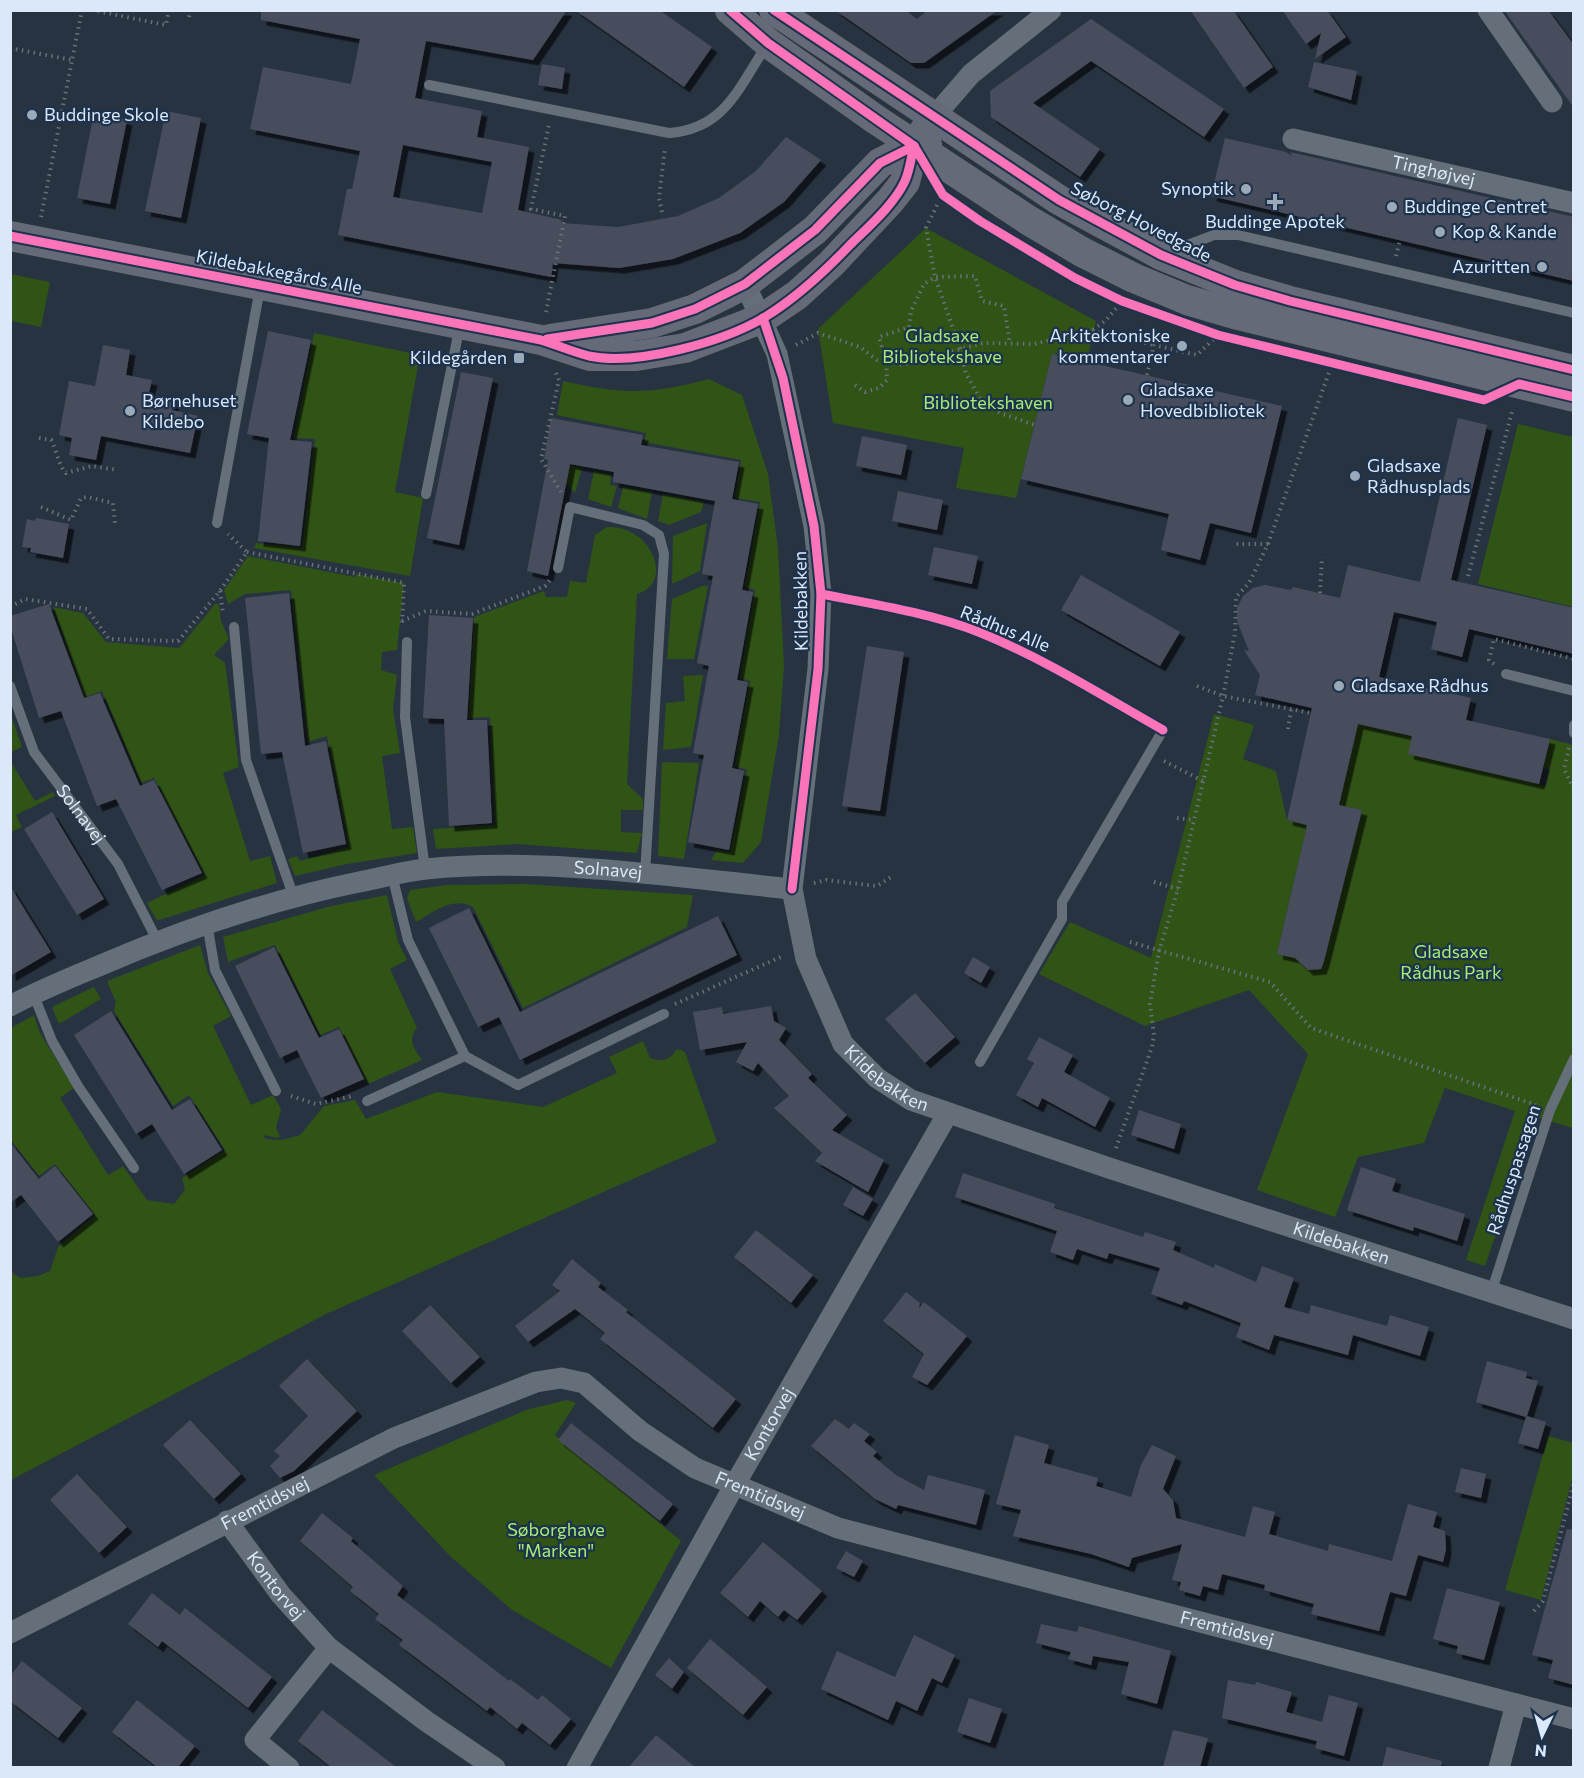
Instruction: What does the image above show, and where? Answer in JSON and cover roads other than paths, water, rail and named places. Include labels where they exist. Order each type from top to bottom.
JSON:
[{"type":"street","name":"Søborg Hovedgade","points":[[774,10],[1059,200],[1161,255],[1235,285],[1574,370]]},
{"type":"street","points":[[735,14],[799,49],[860,89],[918,121],[933,118],[971,74],[1051,10]]},
{"type":"street","points":[[1488,10],[1552,102]]},
{"type":"street","points":[[735,14],[768,43],[915,146],[1082,252],[1187,300],[1238,315],[1574,397]]},
{"type":"street","name":"Kildebakkegårds Alle","points":[[23,238],[541,340],[590,356],[645,355],[685,348],[763,318],[797,295],[831,264],[884,208],[904,182],[915,146],[933,118]]},
{"type":"street","name":"Tinghøjvej","points":[[1293,140],[1574,203]]},
{"type":"street","points":[[915,146],[930,145],[1004,182],[1061,215],[1161,255]]},
{"type":"street","name":"Kildebakkegårds Alle","points":[[541,340],[652,323],[695,309],[745,284],[815,230],[879,163],[915,146]]},
{"type":"street","name":"Kildebakken","points":[[745,284],[763,318],[777,354],[814,526],[821,594],[818,669],[792,889],[804,949],[824,1005],[843,1044],[877,1078],[911,1100],[1108,1168],[1574,1319]]},
{"type":"street","name":"Solnavej","points":[[18,998],[157,940],[293,895],[425,869],[523,866],[645,874],[792,889]]},
{"type":"street","name":"Kontorvej","points":[[578,1767],[734,1486],[948,1113]]},
{"type":"street","name":"Fremtidsvej","points":[[10,1633],[394,1438],[537,1382],[561,1378],[584,1383],[640,1431],[695,1468],[838,1528],[1574,1719]]},
{"type":"street","name":"Kontorvej","points":[[227,1521],[281,1595],[329,1648],[426,1721],[495,1767]]},
{"type":"street","points":[[289,1767],[255,1740],[329,1648]]},
{"type":"street","points":[[1499,1767],[1516,1704]]},
{"type":"lane","points":[[429,85],[669,133],[690,132],[708,124],[723,111],[768,43]]},
{"type":"lane","points":[[1161,255],[1214,235],[1238,235],[1574,313]]},
{"type":"lane","name":"Kildebakkegårds Alle","points":[[217,523],[261,285]]},
{"type":"lane","points":[[426,494],[460,324]]},
{"type":"lane","points":[[558,568],[570,507],[643,525],[659,535],[664,554],[645,874]]},
{"type":"lane","name":"Rådhus Alle","points":[[821,594],[932,618],[979,632],[1037,657],[1163,730],[1062,902],[1062,919],[980,1062]]},
{"type":"lane","points":[[234,627],[246,760],[293,895]]},
{"type":"lane","points":[[407,642],[405,717],[425,869]]},
{"type":"lane","points":[[1506,674],[1574,691]]},
{"type":"lane","name":"Solnavej","points":[[10,686],[34,752],[118,864],[157,940]]},
{"type":"lane","points":[[392,875],[408,940],[465,1056],[518,1085],[664,1014]]},
{"type":"lane","points":[[207,923],[215,970],[276,1091]]},
{"type":"lane","name":"Solnavej","points":[[18,998],[52,1041],[78,1086],[134,1167]]},
{"type":"lane","points":[[368,1101],[465,1056]]},
{"type":"lane","name":"Rådhuspassagen","points":[[1491,1293],[1550,1110],[1574,1059]]},
{"type":"place","name":"Buddinge Skole","points":[[32,115]]},
{"type":"place","name":"Synoptik","points":[[1246,189]]},
{"type":"place","name":"Buddinge Apotek","points":[[1275,202]]},
{"type":"place","name":"Buddinge Centret","points":[[1392,207]]},
{"type":"place","name":"Kop & Kande","points":[[1440,232]]},
{"type":"place","name":"Azuritten","points":[[1542,267]]},
{"type":"place","name":"Arkitektoniske kommentarer","points":[[1182,346]]},
{"type":"place","name":"Kildegården","points":[[519,358]]},
{"type":"place","name":"Gladsaxe Hovedbibliotek","points":[[1128,400]]},
{"type":"place","name":"Børnehuset Kildebo","points":[[130,411]]},
{"type":"place","name":"Gladsaxe Rådhusplads","points":[[1355,476]]},
{"type":"place","name":"Gladsaxe Rådhus","points":[[1339,686]]},
{"type":"park label","name":"Gladsaxe Bibliotekshave","points":[[942,346]]},
{"type":"park label","name":"Bibliotekshaven","points":[[988,403]]},
{"type":"park label","name":"Gladsaxe Rådhus Park","points":[[1451,962]]},
{"type":"park label","name":"Søborghave \"Marken\"","points":[[556,1540]]}]
